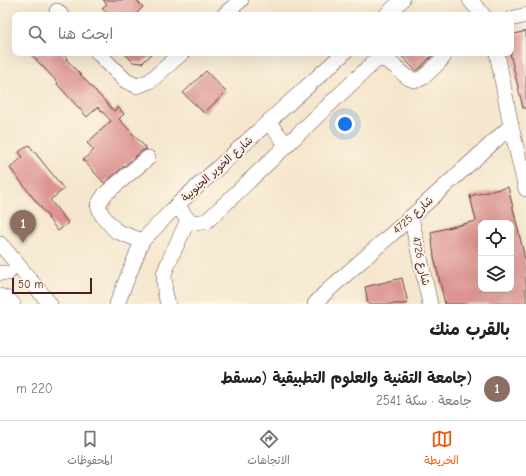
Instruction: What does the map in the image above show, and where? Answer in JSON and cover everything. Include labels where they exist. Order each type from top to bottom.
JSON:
[{"type":"street","points":[[227,12],[241,0]]},
{"type":"street","points":[[389,12],[402,0]]},
{"type":"street","points":[[470,0],[480,12]]},
{"type":"street","points":[[514,18],[526,16]]},
{"type":"street","points":[[101,56],[126,81],[137,86],[150,81],[179,56]]},
{"type":"street","name":"شارع الخوير الجنوبية","points":[[117,304],[142,241],[177,205],[341,56]]},
{"type":"street","points":[[498,56],[511,126],[526,189]]},
{"type":"street","points":[[177,205],[188,220],[196,223],[207,221],[375,61],[384,60],[391,62],[409,78],[416,80],[422,78],[443,58]]},
{"type":"street","points":[[268,122],[286,145]]},
{"type":"street","name":"4725 شارع","points":[[315,304],[326,292],[511,126]]},
{"type":"street","points":[[142,241],[116,230],[102,215],[98,205],[105,194],[148,158]]},
{"type":"street","name":"4726 شارع","points":[[411,217],[430,304]]},
{"type":"street","points":[[168,304],[165,292],[164,274],[188,220]]},
{"type":"street","points":[[0,244],[50,304]]},
{"type":"street","points":[[0,296],[6,298],[13,304]]},
{"type":"building","points":[[103,0],[136,0],[143,7],[138,12],[105,12],[102,8],[107,4]]},
{"type":"building","points":[[526,31],[526,108],[523,108],[511,56],[514,56],[514,34]]},
{"type":"building","points":[[33,56],[65,56],[67,58],[66,59],[114,111],[118,107],[124,114],[119,119],[147,149],[142,151],[104,183],[83,160],[94,150],[87,143],[111,121],[98,107],[87,117],[57,84],[58,83]]},
{"type":"building","points":[[127,56],[150,56],[142,63],[133,62]]},
{"type":"building","points":[[402,56],[432,56],[421,67],[416,71]]},
{"type":"building","points":[[206,71],[226,92],[204,113],[183,93]]},
{"type":"building","points":[[29,145],[64,189],[50,200],[68,223],[58,231],[10,168],[23,157],[19,152]]},
{"type":"building","points":[[508,187],[526,263],[526,304],[445,304],[434,257],[431,232],[476,221],[470,196]]},
{"type":"building","points":[[402,278],[408,303],[368,304],[365,287]]},
{"type":"place","name":"(جامعة التقنية والعلوم التطبيقية (مسقط","points":[[23,243]]}]
